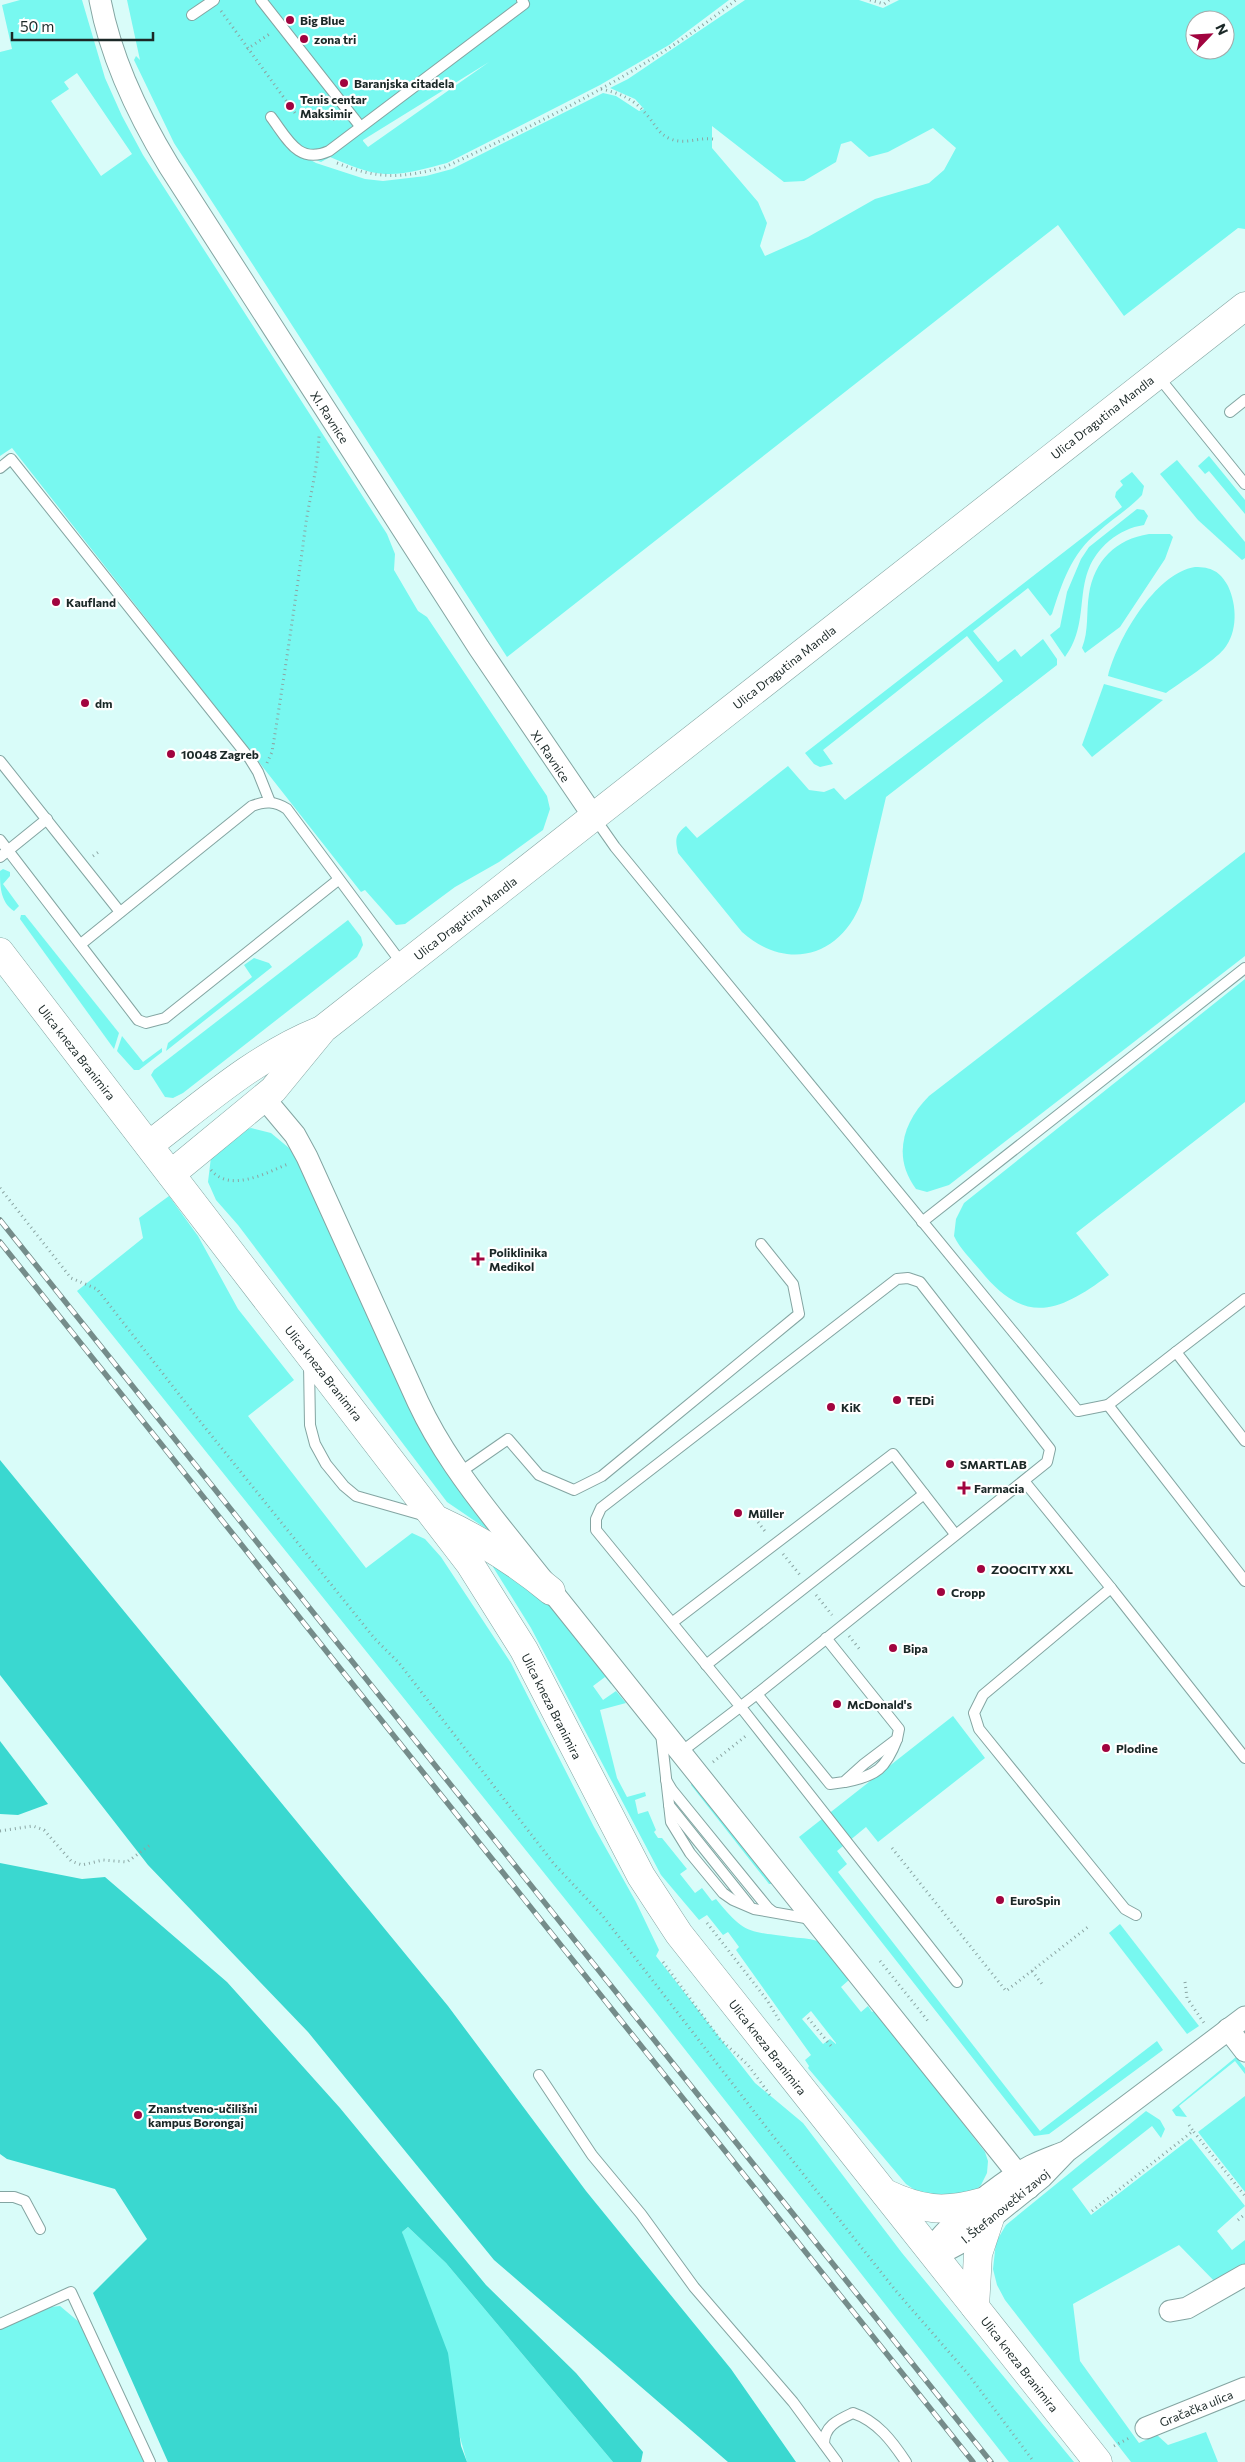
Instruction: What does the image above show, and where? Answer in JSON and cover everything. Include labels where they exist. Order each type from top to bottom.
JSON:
[{"type":"main road","name":"Ulica Dragutina Mandla","points":[[171,1174],[264,1098],[285,1077],[323,1029],[1245,306]]},
{"type":"main road","name":"Ulica kneza Branimira","points":[[0,952],[470,1564],[507,1621],[624,1847],[658,1904],[716,1982],[1098,2462]]},
{"type":"main road","name":"Ulica Dragutina Mandla","points":[[149,1145],[266,1056],[289,1043],[323,1029]]},
{"type":"main road","points":[[436,1520],[496,1550],[520,1565],[551,1591]]},
{"type":"main road","points":[[884,2193],[909,2205],[934,2210],[987,2205],[978,2254],[975,2307]]},
{"type":"street","name":"XI. Ravnice","points":[[100,0],[105,26],[117,60],[148,132],[479,648],[594,817]]},
{"type":"street","points":[[264,1098],[295,1135],[307,1157],[428,1423],[459,1473],[551,1591],[817,1920],[1024,2181]]},
{"type":"street","name":"I. Štefanovečki zavoj","points":[[931,2252],[939,2253],[953,2248],[987,2205],[1024,2181],[1150,2090],[1245,2017]]},
{"type":"street","points":[[1228,2029],[1245,2051]]},
{"type":"street","points":[[988,2136],[1006,2148],[1020,2153],[1059,2154]]},
{"type":"street","points":[[987,2205],[995,2173],[988,2136]]},
{"type":"street","points":[[1170,2312],[1187,2308],[1245,2275]]},
{"type":"street","name":"Gračačka ulica","points":[[1146,2428],[1245,2388]]},
{"type":"lane","points":[[192,15],[214,0]]},
{"type":"lane","points":[[261,0],[360,126]]},
{"type":"lane","points":[[270,117],[296,150],[306,155],[318,156],[329,151],[524,4],[522,0]]},
{"type":"lane","points":[[1156,374],[1245,484]]},
{"type":"lane","points":[[1230,412],[1245,400]]},
{"type":"lane","points":[[0,468],[11,460],[250,759],[258,772],[270,802]]},
{"type":"lane","points":[[0,762],[120,912]]},
{"type":"lane","points":[[80,944],[252,806],[270,802],[287,809],[338,880],[404,966]]},
{"type":"lane","points":[[594,817],[615,847],[1078,1411],[1108,1405],[1245,1299]]},
{"type":"lane","points":[[4,854],[47,819]]},
{"type":"lane","points":[[0,840],[4,854],[80,944],[138,1020],[146,1023],[165,1018],[338,880]]},
{"type":"lane","points":[[922,1222],[1245,968]]},
{"type":"lane","points":[[459,1473],[508,1439],[539,1475],[574,1490],[602,1476],[799,1314],[793,1284],[761,1244]]},
{"type":"lane","points":[[681,1752],[740,1706],[757,1694],[1047,1462],[1050,1449],[920,1282],[908,1278],[897,1279],[601,1508],[596,1520],[596,1530],[673,1622],[706,1665],[740,1706],[957,1982]]},
{"type":"lane","points":[[1176,1352],[1244,1436]]},
{"type":"lane","points":[[309,1353],[310,1426],[315,1444],[326,1464],[344,1486],[356,1496],[436,1520]]},
{"type":"lane","points":[[1108,1405],[1245,1580]]},
{"type":"lane","points":[[673,1622],[893,1454],[955,1534]]},
{"type":"lane","points":[[1024,1481],[1245,1758]]},
{"type":"lane","points":[[706,1665],[924,1494]]},
{"type":"lane","points":[[1111,1588],[983,1695],[974,1713],[979,1729],[1124,1909],[1136,1915]]},
{"type":"lane","points":[[757,1694],[830,1784],[844,1782],[897,1738],[898,1729],[826,1638]]},
{"type":"lane","points":[[660,1725],[667,1803],[671,1822],[690,1853],[723,1893],[733,1900],[754,1909],[817,1920]]},
{"type":"lane","points":[[665,1778],[672,1790],[768,1908],[774,1912]]},
{"type":"lane","points":[[538,2076],[592,2155],[641,2214],[694,2287],[792,2402],[837,2462]]},
{"type":"lane","points":[[0,2196],[14,2196],[25,2201],[40,2229]]},
{"type":"lane","points":[[0,2324],[71,2292],[150,2462]]},
{"type":"lane","points":[[824,2444],[824,2435],[828,2428],[853,2413],[868,2418],[894,2444],[906,2462]]},
{"type":"path","points":[[214,0],[247,50],[295,113],[346,121],[351,116]]},
{"type":"path","points":[[318,156],[363,174],[385,177],[445,167],[600,89],[669,49],[736,0]]},
{"type":"path","points":[[870,0],[884,4],[889,0]]},
{"type":"path","points":[[247,50],[280,26]]},
{"type":"path","points":[[600,89],[621,94],[633,101],[647,114],[658,131],[670,139],[682,142],[701,137],[713,139]]},
{"type":"path","points":[[258,772],[267,764],[272,752],[293,627],[305,528],[318,454],[319,435]]},
{"type":"path","points":[[208,1166],[217,1177],[228,1181],[258,1176],[292,1163]]},
{"type":"path","points":[[0,1188],[71,1278],[97,1289],[199,1420],[375,1639],[399,1663],[554,1864],[602,1915],[761,2121],[896,2291],[968,2374],[1034,2462]]},
{"type":"path","points":[[709,1765],[748,1735]]},
{"type":"path","points":[[0,1831],[32,1826],[44,1830],[71,1861],[82,1865],[103,1860],[127,1862],[150,1845]]},
{"type":"path","points":[[892,1848],[1006,1991],[1088,1927]]},
{"type":"path","points":[[707,1923],[767,2000],[781,2024]]},
{"type":"path","points":[[880,1961],[928,2021]]},
{"type":"path","points":[[663,1962],[720,2039],[748,2065],[770,2095]]},
{"type":"path","points":[[1031,1971],[1042,1984]]},
{"type":"path","points":[[1185,1982],[1186,1998],[1206,2026]]},
{"type":"path","points":[[808,2018],[832,2046]]},
{"type":"path","points":[[1189,2125],[1245,2196]]},
{"type":"path","points":[[1092,2212],[1194,2131]]},
{"type":"path","points":[[1238,2220],[1245,2214]]},
{"type":"shaded area","points":[[20,0],[82,0],[105,78],[122,116],[143,155],[387,534],[395,554],[394,570],[418,611],[427,617],[547,796],[550,809],[543,830],[499,862],[455,887],[405,924],[396,925],[365,890],[361,892],[12,448],[0,456],[0,52],[12,49],[2,5]],"holes":[[[77,73],[132,154],[101,176],[51,101],[69,89],[64,82]]]},
{"type":"shaded area","points":[[127,0],[729,0],[669,45],[600,85],[447,163],[409,172],[385,174],[364,170],[330,157],[321,162],[296,152],[316,163],[365,179],[383,181],[426,176],[452,169],[603,93],[616,96],[639,111],[644,109],[635,99],[610,88],[628,79],[745,0],[859,0],[883,8],[899,0],[1245,0],[1245,229],[1238,228],[1124,316],[1058,225],[507,657],[174,143],[134,60],[136,56],[140,60]],"holes":[[[489,62],[368,147],[363,141],[363,140]],[[712,126],[784,182],[804,181],[836,162],[841,144],[851,141],[869,157],[888,152],[933,128],[956,148],[944,170],[929,183],[875,199],[808,237],[765,256],[760,246],[767,223],[758,202],[712,148]]]},
{"type":"shaded area","points":[[1209,456],[1245,500],[1245,514],[1209,471],[1205,474],[1198,466]]},
{"type":"shaded area","points":[[1177,460],[1245,542],[1245,558],[1242,560],[1198,520],[1160,474]]},
{"type":"shaded area","points":[[1132,472],[1144,486],[1142,495],[1098,532],[1074,559],[1050,616],[1028,588],[973,631],[998,662],[1015,649],[1021,657],[1043,639],[1057,659],[1057,665],[886,797],[862,900],[853,919],[841,935],[827,946],[811,952],[794,954],[777,952],[759,944],[742,932],[678,853],[676,841],[680,832],[686,826],[697,838],[788,766],[809,790],[824,792],[834,788],[845,800],[1003,681],[967,636],[823,750],[833,764],[820,767],[814,764],[805,753],[1122,507],[1115,497],[1116,492],[1123,485],[1120,481]]},
{"type":"shaded area","points":[[1137,509],[1144,510],[1148,516],[1144,525],[1126,530],[1109,541],[1097,554],[1089,568],[1074,642],[1065,657],[1050,635],[1060,627],[1067,592],[1081,559],[1089,547]]},
{"type":"shaded area","points":[[1149,534],[1170,534],[1173,537],[1165,559],[1120,627],[1085,653],[1082,648],[1089,594],[1096,571],[1101,562],[1117,546],[1126,541]]},
{"type":"shaded area","points":[[1195,567],[1210,569],[1218,573],[1225,581],[1231,593],[1235,618],[1234,627],[1229,642],[1224,649],[1166,693],[1108,676],[1120,645],[1140,610],[1166,582],[1180,572]]},
{"type":"shaded area","points":[[1104,684],[1163,700],[1092,757],[1082,745]]},
{"type":"shaded area","points":[[1245,852],[1245,956],[949,1185],[927,1192],[916,1189],[904,1165],[904,1140],[907,1128],[913,1117],[929,1096]]},
{"type":"shaded area","points":[[3,869],[10,872],[10,876],[3,884],[19,906],[14,911],[3,898],[0,871]]},
{"type":"shaded area","points":[[21,915],[25,915],[119,1033],[114,1049],[20,919]]},
{"type":"shaded area","points":[[348,920],[361,937],[363,945],[357,957],[183,1093],[173,1098],[165,1097],[151,1075],[154,1070]]},
{"type":"shaded area","points":[[254,958],[269,963],[272,967],[166,1051],[168,1043],[252,977],[244,965]]},
{"type":"shaded area","points":[[1245,979],[1245,1102],[1076,1233],[1109,1275],[1074,1298],[1058,1305],[1042,1308],[1027,1306],[1012,1300],[996,1288],[966,1254],[954,1236],[956,1219],[964,1203]]},
{"type":"shaded area","points":[[122,1036],[143,1062],[162,1048],[162,1052],[139,1070],[134,1070],[117,1051]]},
{"type":"shaded area","points":[[251,1128],[271,1133],[295,1153],[491,1532],[447,1502],[238,1225],[216,1200],[208,1182],[211,1157],[231,1134]]},
{"type":"shaded area","points":[[169,1196],[198,1236],[238,1309],[294,1380],[248,1416],[366,1568],[412,1533],[425,1539],[441,1557],[511,1663],[594,1827],[636,1902],[659,1950],[656,1956],[755,2083],[803,2123],[902,2253],[1074,2462],[1009,2462],[650,2005],[77,1291],[143,1238],[139,1218]]},
{"type":"shaded area","points":[[0,1460],[448,2006],[586,2191],[731,2369],[796,2462],[728,2462],[494,2260],[308,2032],[148,1865],[0,1675]]},
{"type":"shaded area","points":[[493,1563],[547,1601],[613,1682],[611,1684],[605,1677],[593,1686],[603,1700],[616,1691],[626,1703],[600,1710],[617,1778],[627,1797],[645,1792],[646,1796],[635,1800],[638,1814],[648,1811],[656,1830],[654,1832],[658,1838],[662,1838],[687,1869],[680,1874],[695,1893],[702,1888],[712,1901],[716,1899],[734,1919],[747,1929],[755,1932],[814,1940],[822,1944],[831,1953],[850,1979],[841,1987],[861,2012],[868,2006],[872,2012],[875,2010],[985,2152],[988,2161],[987,2173],[981,2185],[972,2194],[959,2198],[922,2195],[906,2184],[808,2068],[809,2066],[805,2060],[811,2055],[736,1950],[739,1947],[728,1932],[723,1935],[707,1915],[699,1920],[661,1875],[531,1628],[493,1567]],"holes":[[[811,2011],[836,2043],[830,2039],[823,2044],[802,2019]]]},
{"type":"shaded area","points":[[953,1716],[985,1758],[878,1842],[866,1827],[837,1851],[847,1864],[838,1872],[1040,2131],[1157,2041],[1163,2050],[1049,2134],[1034,2136],[799,1837]]},
{"type":"shaded area","points":[[0,1741],[48,1804],[18,1815],[0,1814]]},
{"type":"shaded area","points":[[692,1783],[772,1884],[769,1884],[691,1785]]},
{"type":"shaded area","name":"Znanstveno-učilišni kampus Borongaj","points":[[0,1863],[82,1879],[105,1877],[227,1982],[340,2108],[486,2285],[576,2373],[643,2452],[641,2462],[613,2462],[446,2263],[408,2227],[402,2232],[448,2353],[461,2446],[467,2462],[168,2462],[93,2293],[147,2239],[115,2189],[7,2159],[0,2154]]},
{"type":"shaded area","points":[[1120,1924],[1199,2026],[1187,2034],[1109,1933]]},
{"type":"shaded area","points":[[1236,2057],[1245,2068],[1245,2074],[1235,2061],[1179,2106],[1187,2117],[1176,2116],[1172,2110]]},
{"type":"shaded area","points":[[1245,2096],[1245,2192],[1198,2132]]},
{"type":"shaded area","points":[[1146,2111],[1160,2120],[1165,2129],[1161,2138],[1152,2126],[1072,2189],[1091,2215],[1191,2138],[1245,2206],[1217,2231],[1232,2250],[1245,2240],[1245,2270],[1219,2286],[1179,2245],[1073,2304],[1080,2361],[1139,2443],[1157,2435],[1168,2445],[1206,2432],[1218,2462],[1131,2462],[1005,2300],[997,2285],[993,2269],[996,2242],[1006,2225]]},
{"type":"shaded area","points":[[408,2227],[446,2263],[613,2462],[467,2462],[402,2232]]},
{"type":"shaded area","points":[[60,2306],[79,2322],[144,2462],[0,2462],[0,2329],[50,2307]]},
{"type":"railway","points":[[0,1220],[991,2462]]},
{"type":"railway","points":[[0,1242],[973,2462]]},
{"type":"place","name":"Big Blue","points":[[290,20]]},
{"type":"place","name":"zona tri","points":[[304,39]]},
{"type":"place","name":"Baranjska citadela","points":[[344,83]]},
{"type":"place","name":"Tenis centar Maksimir","points":[[290,106]]},
{"type":"place","name":"Kaufland","points":[[56,602]]},
{"type":"place","name":"dm","points":[[85,703]]},
{"type":"place","name":"10048 Zagreb","points":[[171,754]]},
{"type":"place","name":"Poliklinika Medikol","points":[[478,1259]]},
{"type":"place","name":"TEDi","points":[[897,1400]]},
{"type":"place","name":"KiK","points":[[831,1407]]},
{"type":"place","name":"SMARTLAB","points":[[950,1464]]},
{"type":"place","name":"Farmacia","points":[[964,1488]]},
{"type":"place","name":"Müller","points":[[738,1513]]},
{"type":"place","name":"ZOOCITY XXL","points":[[981,1569]]},
{"type":"place","name":"Cropp","points":[[941,1592]]},
{"type":"place","name":"Bipa","points":[[893,1648]]},
{"type":"place","name":"McDonald's","points":[[837,1704]]},
{"type":"place","name":"Plodine","points":[[1106,1748]]},
{"type":"place","name":"EuroSpin","points":[[1000,1900]]},
{"type":"place","name":"Znanstveno-učilišni kampus Borongaj","points":[[138,2115]]}]
